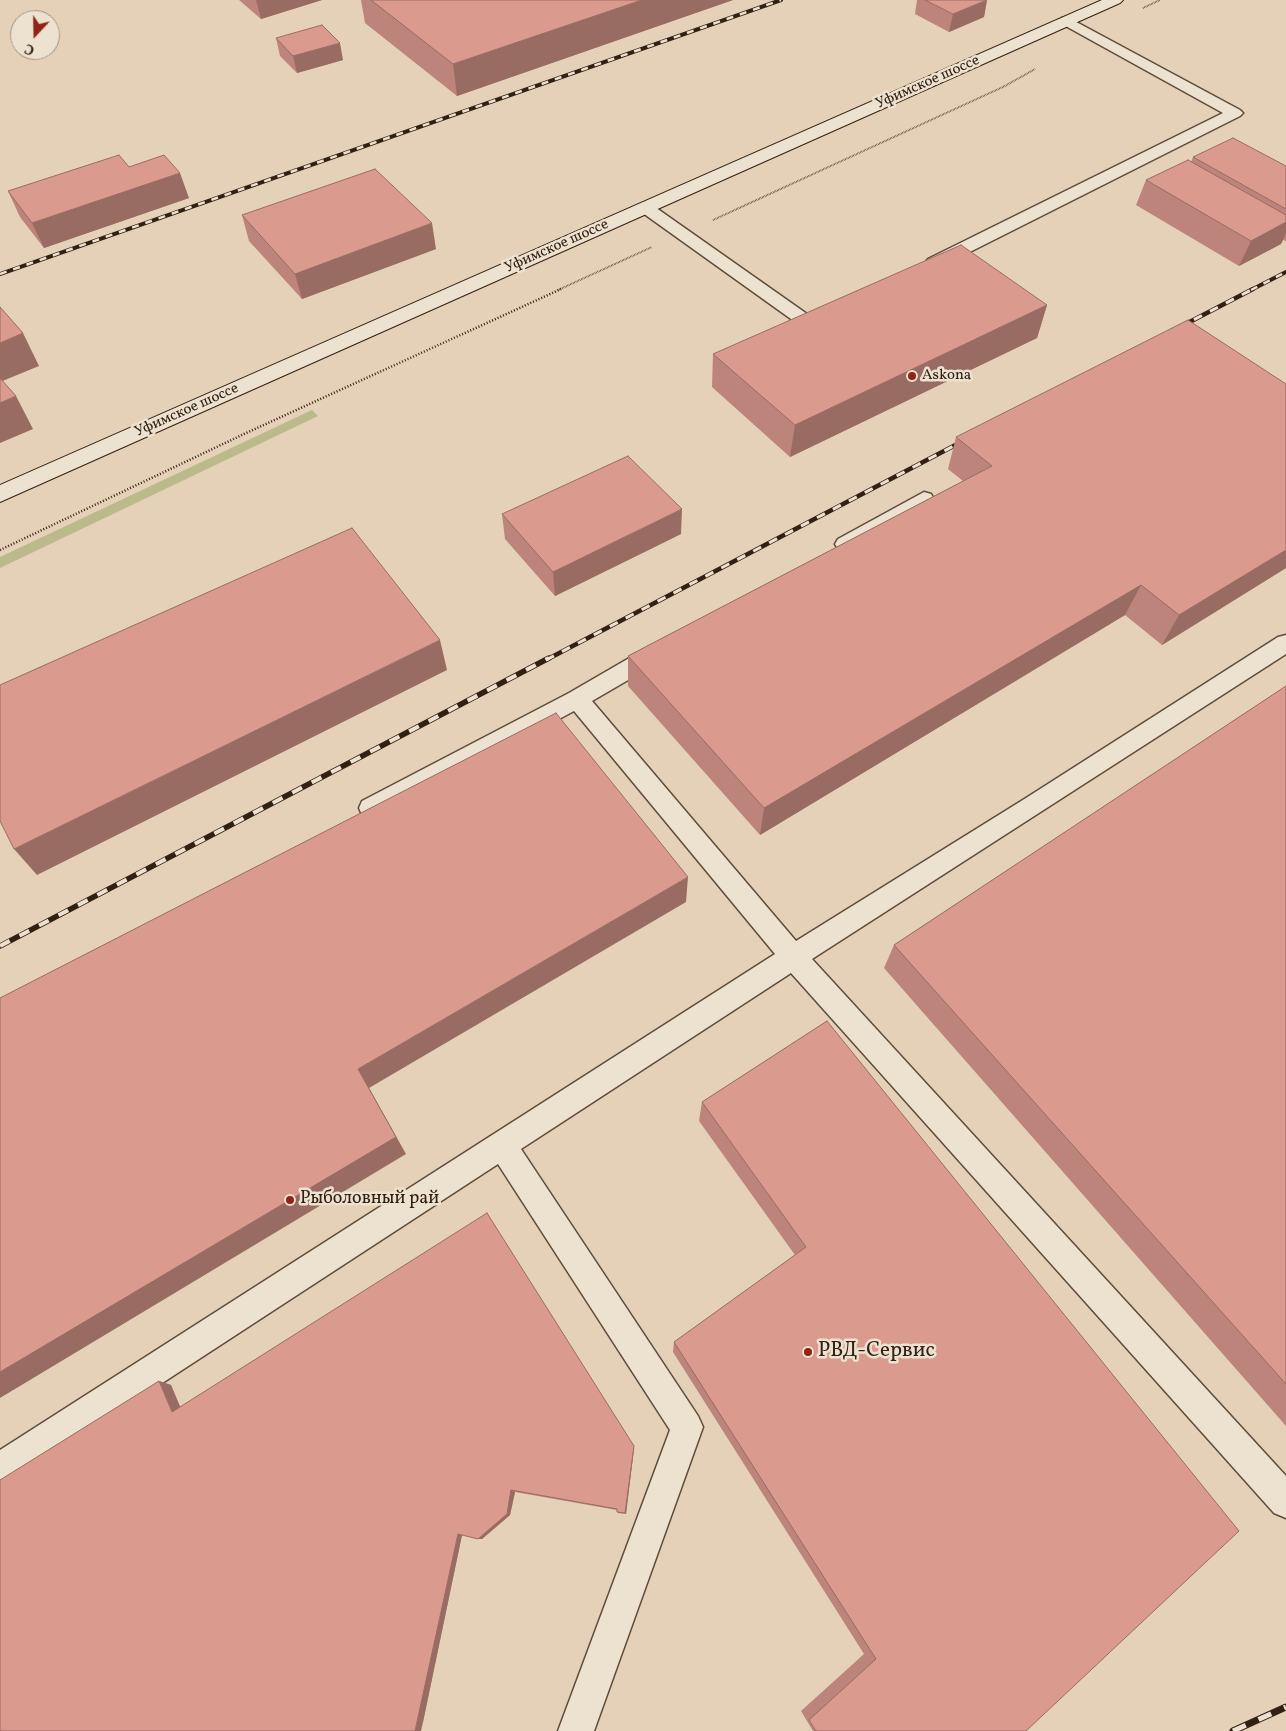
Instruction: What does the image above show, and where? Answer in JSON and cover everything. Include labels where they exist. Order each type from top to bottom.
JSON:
[{"type":"main road","name":"Уфимское шоссе","points":[[0,494],[1115,0]]},
{"type":"lane","points":[[917,272],[1235,113],[1067,21]]},
{"type":"lane","points":[[646,208],[811,325]]},
{"type":"lane","points":[[795,333],[829,316]]},
{"type":"lane","points":[[831,552],[924,499]]},
{"type":"lane","points":[[350,820],[577,699],[678,640]]},
{"type":"lane","points":[[0,1469],[793,957],[1035,805],[1286,643]]},
{"type":"lane","points":[[577,699],[793,957],[1286,1501]]},
{"type":"lane","points":[[502,1145],[687,1427],[576,1731]]},
{"type":"path","points":[[1094,36],[1160,0]]},
{"type":"path","points":[[0,550],[244,434],[1005,86],[1038,68]]},
{"type":"green space","points":[[312,410],[318,416],[0,568],[0,557]]},
{"type":"building","points":[[371,0],[642,0],[453,64]]},
{"type":"building","points":[[925,0],[987,0],[953,14]]},
{"type":"building","points":[[322,25],[340,43],[293,56],[276,38]]},
{"type":"building","points":[[1233,138],[1286,166],[1286,209],[1193,157]]},
{"type":"building","points":[[119,155],[129,167],[164,155],[180,173],[32,223],[8,191]]},
{"type":"building","points":[[1188,160],[1286,215],[1286,222],[1251,241],[1146,180]]},
{"type":"building","points":[[375,169],[432,223],[295,274],[242,215]]},
{"type":"building","points":[[961,245],[1047,305],[795,425],[713,354]]},
{"type":"building","points":[[0,307],[23,333],[0,343]]},
{"type":"building","points":[[1188,320],[1286,384],[1286,550],[1179,615],[1141,585],[764,808],[628,656],[992,466],[956,437]]},
{"type":"building","points":[[0,378],[16,396],[0,403]]},
{"type":"building","points":[[628,456],[682,509],[553,572],[502,514]]},
{"type":"building","points":[[352,528],[440,640],[14,849],[0,821],[0,685]]},
{"type":"building","points":[[1286,686],[1286,1384],[894,945]]},
{"type":"building","points":[[556,713],[688,877],[358,1069],[396,1137],[0,1372],[0,998]]},
{"type":"building","points":[[827,1021],[1239,1531],[1026,1731],[816,1731],[809,1720],[876,1659],[674,1342],[806,1247],[702,1102]]},
{"type":"building","points":[[487,1213],[634,1446],[625,1513],[617,1512],[617,1509],[511,1490],[507,1514],[478,1539],[458,1534],[415,1731],[0,1731],[0,1480],[159,1381],[172,1412]]},
{"type":"railway","points":[[0,274],[781,0]]},
{"type":"railway","points":[[1251,290],[1286,272]]},
{"type":"railway","points":[[1178,328],[1253,289]]},
{"type":"railway","points":[[546,660],[965,440]]},
{"type":"railway","points":[[0,946],[549,658]]},
{"type":"railway","points":[[1233,1731],[1286,1707]]},
{"type":"place","name":"Askona","points":[[912,376]]},
{"type":"place","name":"Рыболовный рай","points":[[290,1200]]},
{"type":"place","name":"РВД-Сервис","points":[[808,1352]]}]
